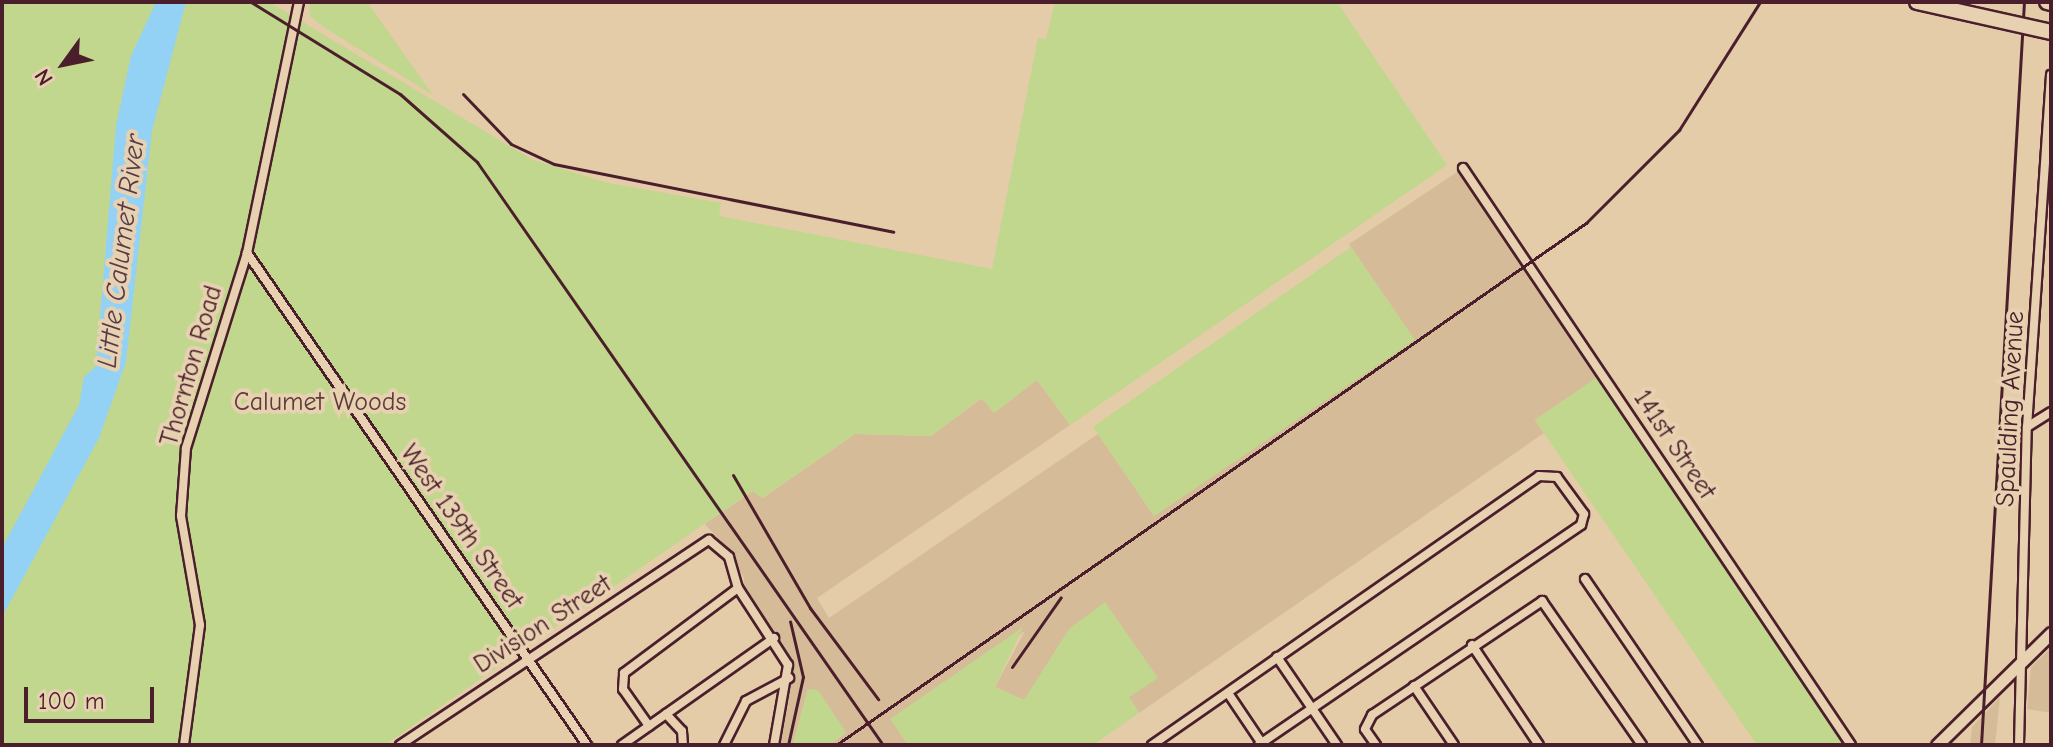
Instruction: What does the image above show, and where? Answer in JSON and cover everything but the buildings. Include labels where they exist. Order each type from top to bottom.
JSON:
[{"type":"highway","points":[[1917,2],[2051,32]]},
{"type":"main road","points":[[1937,745],[2051,633]]},
{"type":"street","name":"Thornton Road","points":[[184,745],[200,625],[181,488],[186,448],[247,253],[299,2]]},
{"type":"street","name":"Spaulding Avenue","points":[[2019,745],[2027,427],[2051,75]]},
{"type":"street","name":"141st Street","points":[[1463,168],[1851,745]]},
{"type":"street","name":"West 139th Street","points":[[247,253],[587,745]]},
{"type":"street","points":[[2027,427],[2051,412]]},
{"type":"street","points":[[1152,745],[1539,476],[1557,477],[1584,514],[1581,525],[1262,744],[1228,693]]},
{"type":"street","name":"Division Street","points":[[400,745],[709,540],[729,557],[738,588]]},
{"type":"street","points":[[1585,579],[1698,745]]},
{"type":"street","points":[[649,726],[623,689],[624,673],[738,588],[774,638],[789,678],[774,745]]},
{"type":"street","points":[[1376,745],[1367,721],[1472,645],[1542,601],[1642,745]]},
{"type":"street","points":[[622,745],[774,638]]},
{"type":"street","points":[[1472,645],[1539,745]]},
{"type":"street","points":[[1277,657],[1337,745]]},
{"type":"street","points":[[724,745],[746,701],[789,678]]},
{"type":"street","points":[[1414,686],[1454,745]]},
{"type":"street","points":[[666,714],[682,731],[683,745]]},
{"type":"shaded area","points":[[1463,168],[1602,374],[1535,420],[1544,433],[1139,713],[1129,697],[1157,678],[1024,700],[995,687],[1025,631],[891,719],[908,745],[829,745],[846,733],[808,689],[793,745],[778,745],[793,678],[788,656],[743,590],[744,578],[724,545],[705,524],[753,491],[763,498],[855,434],[931,436],[982,398],[994,413],[1037,380],[1070,425],[817,598],[829,618],[1098,434],[1154,516],[1414,339],[1349,244]]},
{"type":"shaded area","points":[[2051,648],[2051,713],[2027,709],[2031,667]]},
{"type":"shaded area","points":[[2000,697],[1995,745],[1970,745],[1972,727]]},
{"type":"green space","name":"Calumet Woods","points":[[2,2],[269,2],[533,160],[608,183],[721,203],[719,216],[992,269],[1038,38],[1046,39],[1055,2],[1337,2],[1447,165],[1070,425],[1037,380],[994,413],[981,398],[931,436],[855,434],[762,498],[752,491],[385,745],[2,745]]},
{"type":"green space","points":[[310,2],[367,2],[433,95],[325,28],[310,16]]},
{"type":"green space","points":[[1351,247],[1415,340],[1154,516],[1093,427]]},
{"type":"green space","points":[[1602,374],[1851,745],[1757,745],[1535,420]]},
{"type":"green space","points":[[1105,602],[1158,678],[1129,697],[1139,713],[1093,745],[908,745],[890,719],[1023,627],[995,687],[1024,700],[1069,629]]},
{"type":"green space","points":[[808,689],[818,690],[846,732],[829,745],[793,745]]},
{"type":"water","name":"Little Calumet River","points":[[156,2],[186,2],[152,131],[126,362],[99,438],[2,617],[2,548],[79,405],[84,377],[96,366],[116,125],[131,56]]},
{"type":"railway","points":[[251,2],[400,94],[477,162],[883,745]]},
{"type":"railway","points":[[836,745],[1586,223],[1679,130],[1760,2]]},
{"type":"railway","points":[[1981,745],[2024,2]]},
{"type":"railway","points":[[463,94],[511,144],[554,164],[893,232]]},
{"type":"railway","points":[[733,475],[810,608],[878,699]]},
{"type":"railway","points":[[1012,667],[1061,597]]},
{"type":"railway","points":[[788,745],[803,677],[790,621]]}]
